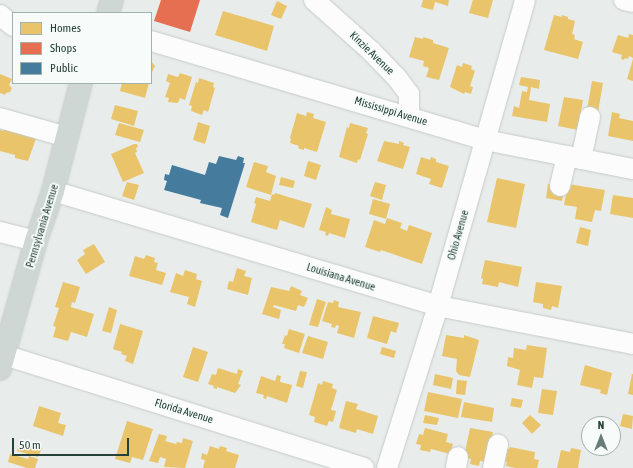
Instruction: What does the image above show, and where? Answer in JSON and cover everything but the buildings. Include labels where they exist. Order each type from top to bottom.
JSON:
[{"type":"main road","points":[[108,12],[112,0]]},
{"type":"main road","name":"Pennsylvania Avenue","points":[[2,362],[36,241],[53,191],[80,84]]},
{"type":"street","name":"Kinzie Avenue","points":[[314,0],[371,51],[397,78],[409,94],[409,112],[412,117]]},
{"type":"street","name":"Ohio Avenue","points":[[387,468],[438,306],[525,0]]},
{"type":"street","points":[[624,0],[633,2]]},
{"type":"street","points":[[0,15],[12,25]]},
{"type":"street","name":"Mississippi Avenue","points":[[152,41],[412,117],[485,140],[633,169]]},
{"type":"street","points":[[560,186],[574,157],[590,117]]},
{"type":"street","points":[[0,118],[67,137]]},
{"type":"street","name":"Louisiana Avenue","points":[[53,191],[438,306],[633,344]]},
{"type":"street","points":[[0,232],[36,241]]},
{"type":"street","name":"Florida Avenue","points":[[2,362],[364,468]]},
{"type":"street","points":[[494,468],[498,445]]}]
